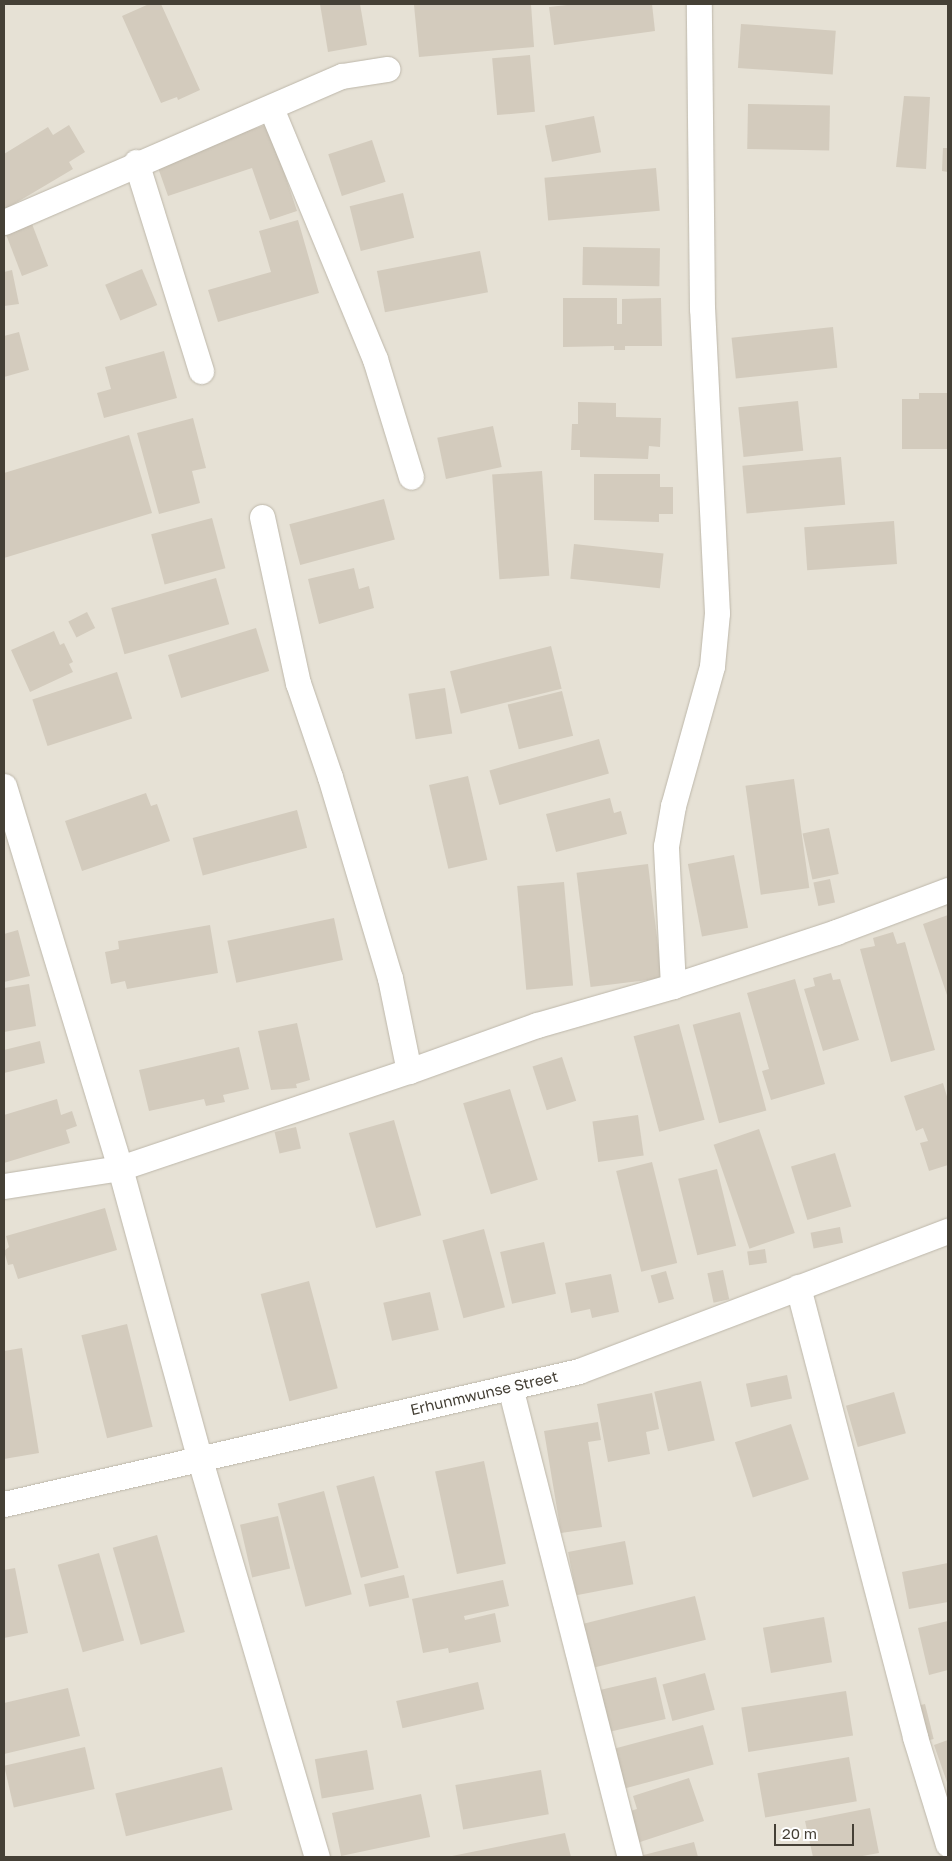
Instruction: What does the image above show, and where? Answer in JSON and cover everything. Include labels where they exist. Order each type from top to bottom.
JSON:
[{"type":"street","points":[[673,986],[666,846],[673,806],[712,666],[717,613],[702,309],[699,4]]},
{"type":"street","points":[[4,222],[136,162],[271,108],[342,76],[387,69]]},
{"type":"street","points":[[271,108],[375,359],[411,476]]},
{"type":"street","points":[[136,162],[201,371]]},
{"type":"street","points":[[262,517],[298,683],[330,777],[390,978],[409,1071]]},
{"type":"street","points":[[4,786],[120,1168],[200,1460],[317,1857]]},
{"type":"street","points":[[4,1186],[120,1168],[409,1071],[537,1025],[673,986],[836,932],[948,890]]},
{"type":"street","name":"Erhunmwunse Street","points":[[4,1504],[579,1371],[948,1231]]},
{"type":"street","points":[[798,1287],[915,1737],[948,1844]]},
{"type":"street","points":[[510,1387],[630,1857]]},
{"type":"shaded area","points":[[4,4],[948,4],[948,1857],[4,1857]]},
{"type":"building","points":[[149,4],[161,4],[200,90],[178,100],[177,97],[161,103],[122,16]]},
{"type":"building","points":[[320,4],[360,4],[367,45],[328,52]]},
{"type":"building","points":[[531,4],[534,47],[419,57],[414,5]]},
{"type":"building","points":[[576,4],[652,4],[655,31],[554,45],[549,7]]},
{"type":"building","points":[[741,24],[836,31],[833,75],[738,68]]},
{"type":"building","points":[[530,55],[535,112],[497,115],[492,58]]},
{"type":"building","points":[[904,96],[930,97],[926,169],[896,167]]},
{"type":"building","points":[[748,104],[830,105],[829,150],[747,149]]},
{"type":"building","points":[[594,116],[601,152],[552,162],[545,126]]},
{"type":"building","points":[[268,124],[297,211],[270,220],[252,168],[168,196],[156,162]]},
{"type":"building","points":[[69,125],[85,152],[69,162],[73,169],[4,210],[4,154],[48,127],[53,135]]},
{"type":"building","points":[[372,140],[386,182],[342,196],[328,154]]},
{"type":"building","points":[[943,148],[948,148],[948,172],[942,171]]},
{"type":"building","points":[[656,168],[660,211],[548,221],[544,178]]},
{"type":"building","points":[[403,193],[414,238],[361,251],[350,206]]},
{"type":"building","points":[[298,220],[319,293],[218,322],[208,290],[271,272],[259,231]]},
{"type":"building","points":[[32,224],[48,266],[22,276],[6,234]]},
{"type":"building","points":[[583,247],[660,248],[659,286],[582,285]]},
{"type":"building","points":[[480,251],[488,292],[385,312],[377,271]]},
{"type":"building","points":[[142,269],[157,305],[120,321],[105,285]]},
{"type":"building","points":[[12,270],[19,304],[4,306],[4,272]]},
{"type":"building","points":[[563,298],[617,298],[617,324],[622,324],[622,299],[661,298],[662,346],[625,346],[625,350],[614,350],[614,346],[563,347]]},
{"type":"building","points":[[833,327],[837,368],[736,378],[732,338]]},
{"type":"building","points":[[19,332],[29,370],[4,377],[4,336]]},
{"type":"building","points":[[164,351],[177,398],[104,418],[97,393],[111,389],[105,367]]},
{"type":"building","points":[[919,393],[948,393],[948,449],[902,449],[902,399],[919,399]]},
{"type":"building","points":[[798,401],[803,451],[744,457],[738,407]]},
{"type":"building","points":[[578,402],[616,403],[616,417],[661,418],[660,447],[649,446],[648,459],[580,457],[580,450],[571,450],[572,424],[578,424]]},
{"type":"building","points":[[193,418],[206,468],[192,471],[200,503],[159,514],[137,433]]},
{"type":"building","points":[[493,426],[502,467],[446,479],[437,438]]},
{"type":"building","points":[[129,435],[152,513],[4,558],[4,473]]},
{"type":"building","points":[[841,457],[845,505],[747,513],[742,466]]},
{"type":"building","points":[[542,471],[549,576],[499,579],[492,474]]},
{"type":"building","points":[[594,474],[660,474],[660,487],[673,487],[673,514],[659,514],[659,522],[594,520]]},
{"type":"building","points":[[384,499],[395,540],[300,565],[289,524]]},
{"type":"building","points":[[212,518],[225,568],[165,585],[151,534]]},
{"type":"building","points":[[894,521],[897,564],[807,570],[804,527]]},
{"type":"building","points":[[574,544],[664,553],[660,588],[570,579]]},
{"type":"building","points":[[354,568],[359,589],[369,586],[374,608],[319,624],[308,579]]},
{"type":"building","points":[[216,578],[229,624],[124,654],[111,608]]},
{"type":"building","points":[[87,612],[95,628],[76,638],[68,622]]},
{"type":"building","points":[[256,628],[269,671],[181,698],[168,655]]},
{"type":"building","points":[[54,631],[60,645],[64,643],[73,662],[69,664],[73,672],[30,692],[11,650]]},
{"type":"building","points":[[551,646],[562,689],[461,714],[450,671]]},
{"type":"building","points":[[117,672],[132,719],[47,746],[32,700]]},
{"type":"building","points":[[445,688],[452,733],[416,739],[408,694]]},
{"type":"building","points":[[562,691],[573,736],[519,749],[508,705]]},
{"type":"building","points":[[599,739],[609,774],[499,805],[489,770]]},
{"type":"building","points":[[468,776],[487,860],[448,869],[429,785]]},
{"type":"building","points":[[794,779],[809,888],[761,895],[745,786]]},
{"type":"building","points":[[146,793],[151,806],[157,804],[170,841],[82,871],[65,821]]},
{"type":"building","points":[[610,798],[614,813],[621,811],[627,834],[556,852],[546,814]]},
{"type":"building","points":[[297,810],[307,848],[203,876],[193,838]]},
{"type":"building","points":[[829,828],[839,874],[812,880],[803,834]]},
{"type":"building","points":[[734,855],[748,928],[702,937],[688,864]]},
{"type":"building","points":[[648,864],[662,978],[591,987],[577,873]]},
{"type":"building","points":[[830,879],[835,902],[818,906],[813,883]]},
{"type":"building","points":[[564,882],[573,986],[526,990],[517,886]]},
{"type":"building","points":[[948,915],[948,998],[923,924]]},
{"type":"building","points":[[334,918],[343,960],[236,983],[227,941]]},
{"type":"building","points":[[210,925],[218,973],[127,989],[125,981],[111,984],[105,952],[119,949],[118,941]]},
{"type":"building","points":[[18,930],[30,976],[4,982],[4,934]]},
{"type":"building","points":[[893,932],[897,944],[905,942],[935,1050],[891,1062],[860,949],[875,946],[873,938]]},
{"type":"building","points":[[831,973],[833,980],[840,979],[859,1040],[823,1051],[804,989],[815,986],[813,978]]},
{"type":"building","points":[[795,979],[825,1084],[771,1100],[762,1071],[769,1069],[747,993]]},
{"type":"building","points":[[29,984],[36,1026],[4,1032],[4,988]]},
{"type":"building","points":[[740,1012],[766,1111],[719,1123],[693,1025]]},
{"type":"building","points":[[297,1023],[310,1080],[296,1084],[297,1088],[271,1090],[258,1031]]},
{"type":"building","points":[[679,1024],[705,1120],[659,1132],[634,1036]]},
{"type":"building","points":[[40,1041],[45,1063],[4,1073],[4,1050]]},
{"type":"building","points":[[239,1047],[249,1089],[223,1095],[225,1102],[206,1106],[204,1099],[149,1111],[139,1070]]},
{"type":"building","points":[[562,1057],[576,1101],[547,1110],[533,1067]]},
{"type":"building","points":[[943,1083],[948,1100],[948,1165],[929,1171],[920,1143],[928,1141],[923,1128],[916,1131],[904,1096]]},
{"type":"building","points":[[510,1089],[538,1180],[491,1194],[463,1103]]},
{"type":"building","points":[[57,1099],[61,1115],[72,1111],[77,1126],[66,1130],[70,1143],[4,1163],[4,1115]]},
{"type":"building","points":[[638,1115],[644,1156],[598,1162],[592,1121]]},
{"type":"building","points":[[394,1120],[421,1215],[376,1228],[349,1133]]},
{"type":"building","points":[[296,1127],[301,1148],[280,1153],[275,1132]]},
{"type":"building","points":[[759,1129],[795,1233],[749,1249],[714,1145]]},
{"type":"building","points":[[835,1153],[851,1207],[807,1220],[791,1166]]},
{"type":"building","points":[[652,1162],[677,1263],[641,1272],[616,1171]]},
{"type":"building","points":[[717,1169],[736,1246],[697,1255],[678,1179]]},
{"type":"building","points":[[105,1208],[117,1250],[18,1279],[13,1264],[8,1265],[4,1251],[9,1247],[6,1236]]},
{"type":"building","points":[[840,1227],[843,1243],[814,1248],[811,1233]]},
{"type":"building","points":[[484,1229],[505,1307],[463,1318],[442,1240]]},
{"type":"building","points":[[544,1242],[556,1294],[512,1304],[500,1252]]},
{"type":"building","points":[[765,1249],[767,1263],[749,1265],[747,1252]]},
{"type":"building","points":[[723,1270],[729,1299],[714,1303],[707,1273]]},
{"type":"building","points":[[666,1271],[674,1299],[659,1303],[651,1275]]},
{"type":"building","points":[[611,1274],[619,1312],[592,1318],[590,1309],[571,1313],[565,1283]]},
{"type":"building","points":[[309,1281],[338,1388],[289,1401],[261,1294]]},
{"type":"building","points":[[430,1292],[439,1330],[392,1341],[383,1303]]},
{"type":"building","points":[[127,1324],[153,1427],[107,1438],[81,1335]]},
{"type":"building","points":[[22,1348],[39,1453],[4,1459],[4,1351]]},
{"type":"building","points":[[787,1375],[792,1398],[751,1407],[746,1384]]},
{"type":"building","points":[[701,1381],[715,1440],[668,1451],[654,1392]]},
{"type":"building","points":[[894,1392],[906,1433],[858,1447],[846,1406]]},
{"type":"building","points":[[652,1393],[659,1429],[646,1432],[650,1454],[608,1462],[597,1404]]},
{"type":"building","points":[[598,1422],[601,1440],[588,1442],[602,1527],[561,1533],[544,1431]]},
{"type":"building","points":[[791,1424],[809,1479],[753,1497],[735,1442]]},
{"type":"building","points":[[484,1461],[506,1564],[457,1574],[435,1471]]},
{"type":"building","points":[[374,1476],[399,1568],[361,1578],[336,1486]]},
{"type":"building","points":[[324,1491],[352,1594],[305,1607],[278,1503]]},
{"type":"building","points":[[278,1516],[290,1569],[252,1577],[240,1525]]},
{"type":"building","points":[[157,1535],[185,1632],[141,1645],[113,1548]]},
{"type":"building","points":[[625,1541],[633,1584],[576,1595],[568,1552]]},
{"type":"building","points":[[99,1553],[124,1640],[83,1652],[58,1565]]},
{"type":"building","points":[[948,1563],[948,1602],[909,1609],[902,1572]]},
{"type":"building","points":[[15,1568],[28,1633],[4,1638],[4,1570]]},
{"type":"building","points":[[404,1575],[409,1597],[369,1607],[364,1584]]},
{"type":"building","points":[[503,1580],[509,1606],[464,1616],[465,1620],[495,1613],[501,1642],[449,1653],[448,1648],[423,1653],[412,1599]]},
{"type":"building","points":[[695,1596],[706,1640],[593,1668],[582,1624]]},
{"type":"building","points":[[824,1617],[832,1662],[771,1673],[763,1628]]},
{"type":"building","points":[[948,1621],[948,1670],[929,1675],[918,1628]]},
{"type":"building","points":[[705,1673],[715,1710],[672,1721],[662,1684]]},
{"type":"building","points":[[656,1677],[666,1719],[605,1733],[596,1691]]},
{"type":"building","points":[[478,1682],[484,1709],[402,1728],[396,1701]]},
{"type":"building","points":[[68,1688],[80,1736],[4,1754],[4,1703]]},
{"type":"building","points":[[846,1691],[853,1735],[748,1752],[741,1708]]},
{"type":"building","points":[[925,1704],[934,1739],[918,1743],[909,1708]]},
{"type":"building","points":[[703,1725],[714,1765],[621,1789],[610,1750]]},
{"type":"building","points":[[948,1740],[948,1785],[934,1745]]},
{"type":"building","points":[[85,1747],[95,1789],[14,1808],[4,1766]]},
{"type":"building","points":[[367,1750],[374,1789],[322,1799],[315,1759]]},
{"type":"building","points":[[849,1757],[857,1801],[765,1817],[757,1773]]},
{"type":"building","points":[[222,1767],[233,1810],[126,1836],[115,1794]]},
{"type":"building","points":[[541,1770],[549,1814],[463,1829],[455,1785]]},
{"type":"building","points":[[689,1778],[704,1821],[634,1844],[624,1813],[637,1809],[633,1796]]},
{"type":"building","points":[[421,1794],[430,1837],[341,1856],[332,1813]]},
{"type":"building","points":[[870,1808],[879,1853],[857,1857],[813,1857],[805,1821]]},
{"type":"building","points":[[565,1833],[571,1857],[452,1857],[452,1856]]},
{"type":"building","points":[[694,1842],[698,1857],[636,1857]]}]
